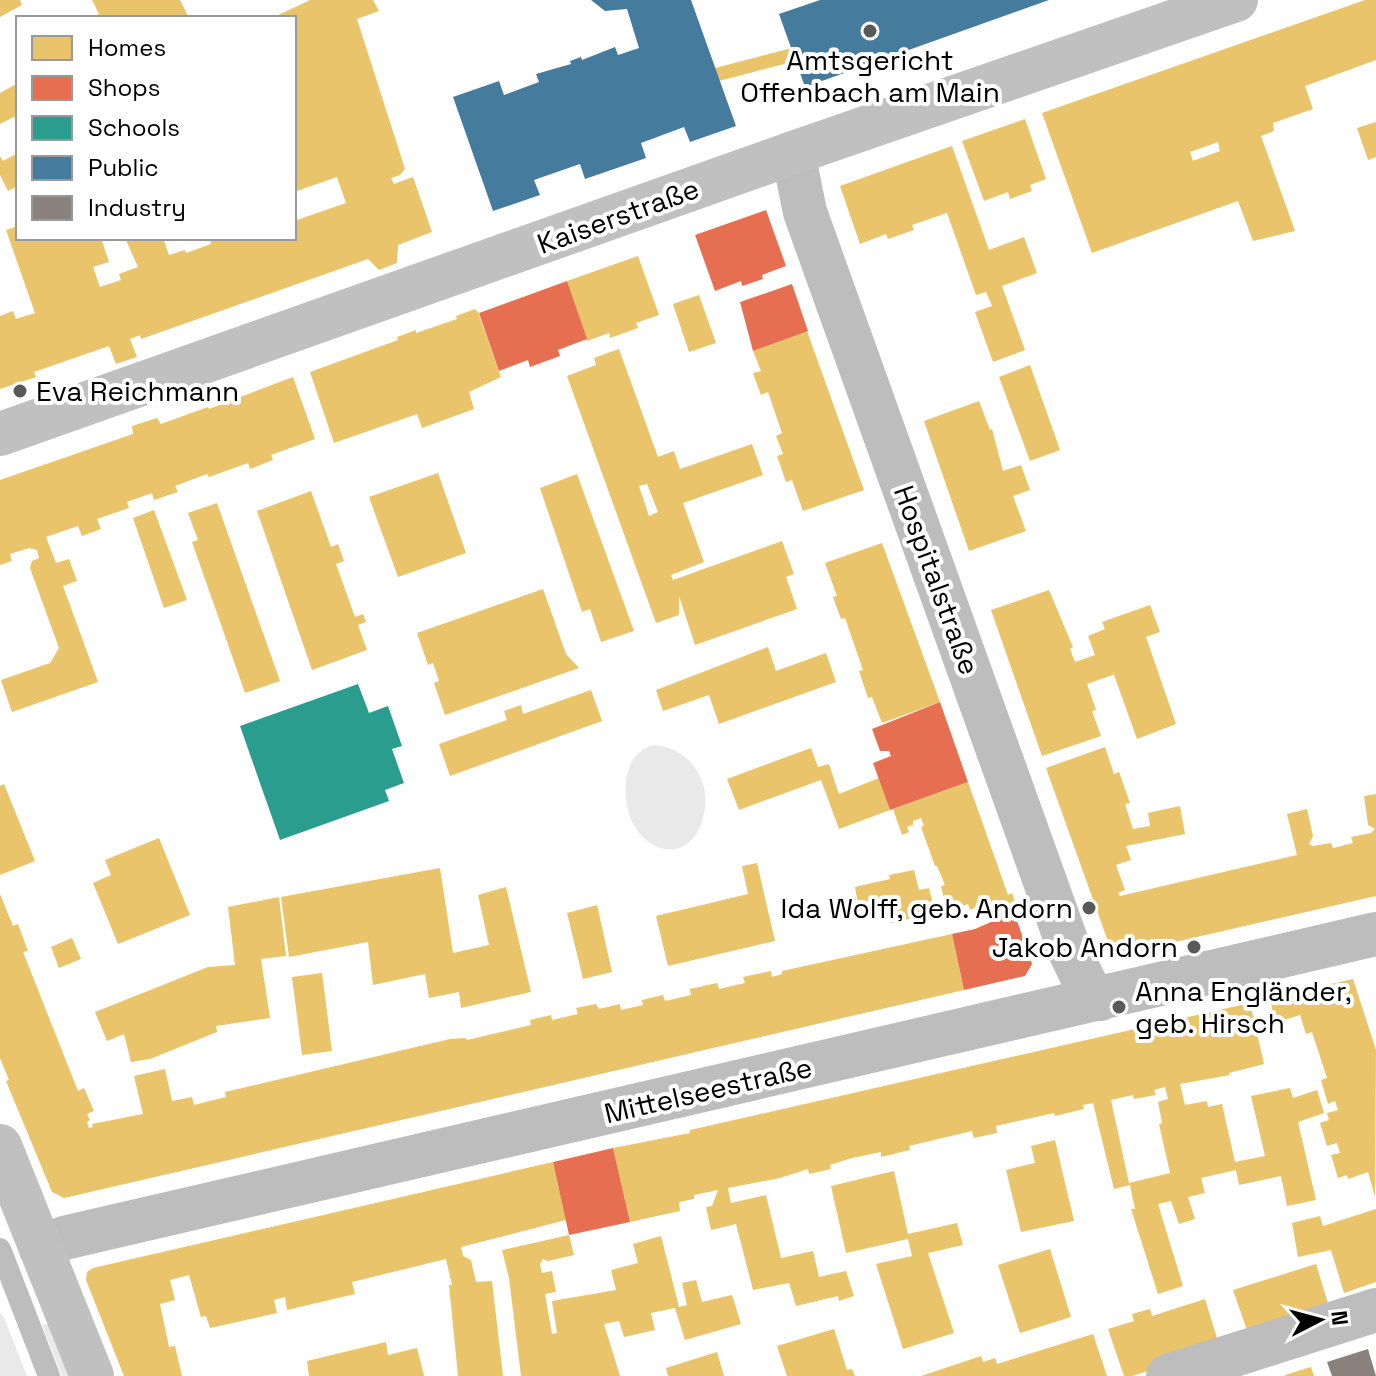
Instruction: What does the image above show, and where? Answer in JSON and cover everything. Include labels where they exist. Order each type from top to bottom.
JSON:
[{"type":"main road","name":"Kaiserstraße","points":[[0,434],[793,153],[1236,0]]},
{"type":"main road","points":[[0,1146],[21,1249],[67,1312],[92,1376]]},
{"type":"street","name":"Hospitalstraße","points":[[793,153],[805,212],[1066,940],[1088,989],[1100,999]]},
{"type":"street","name":"Mittelseestraße","points":[[21,1249],[1376,934]]},
{"type":"street","points":[[1168,1376],[1376,1310]]},
{"type":"lane","points":[[21,1249],[10,1297],[49,1376]]},
{"type":"lane","points":[[10,1297],[51,1311],[67,1312]]},
{"type":"shaded area","points":[[653,745],[676,751],[685,757],[699,774],[703,785],[705,808],[698,830],[687,844],[674,849],[659,848],[645,839],[634,825],[627,806],[626,782],[631,764],[641,751]]},
{"type":"shaded area","points":[[0,1313],[3,1315],[27,1376],[0,1376]]},
{"type":"shaded area","points":[[47,1324],[72,1376],[62,1376],[42,1325]]},
{"type":"building: Homes","points":[[0,0],[20,0],[22,5],[0,17]]},
{"type":"building: Homes","points":[[92,0],[180,0],[188,16],[95,16],[99,14]]},
{"type":"building: Homes","points":[[310,0],[373,0],[379,11],[357,19],[405,169],[391,178],[394,184],[413,177],[432,232],[398,245],[397,263],[379,270],[368,259],[141,339],[140,335],[130,339],[137,357],[116,364],[109,346],[34,372],[36,377],[0,389],[0,316],[13,311],[16,319],[35,313],[6,230],[16,227],[16,240],[102,240],[109,262],[93,267],[100,287],[121,280],[119,274],[138,267],[126,240],[164,240],[169,255],[211,244],[210,240],[296,240],[296,220],[346,203],[337,177],[296,191],[296,16],[276,16]]},
{"type":"building: Homes","points":[[1365,0],[1376,0],[1376,60],[1305,86],[1313,109],[1273,123],[1274,131],[1261,136],[1295,231],[1253,241],[1238,201],[1092,253],[1042,113]],"holes":[[[1218,142],[1220,151],[1193,161],[1190,152]]]},
{"type":"building: Homes","points":[[792,48],[796,61],[719,81],[715,68]]},
{"type":"building: Homes","points":[[16,84],[16,116],[0,124],[0,93]]},
{"type":"building: Homes","points":[[1025,119],[1046,179],[1030,185],[1032,191],[1010,199],[1008,192],[984,201],[962,141]]},
{"type":"building: Homes","points":[[1376,122],[1376,157],[1368,160],[1357,128]]},
{"type":"building: Homes","points":[[952,146],[989,250],[1024,237],[1037,273],[1002,286],[1025,350],[993,362],[975,312],[992,306],[986,292],[976,295],[947,213],[912,225],[914,230],[888,239],[886,234],[860,244],[840,186]]},
{"type":"building: Homes","points":[[16,154],[16,187],[8,191],[0,175],[0,156],[3,161]]},
{"type":"building: Homes","points":[[638,256],[659,315],[636,323],[638,328],[610,338],[609,333],[587,341],[567,281]]},
{"type":"building: Homes","points":[[699,295],[716,343],[689,352],[673,304]]},
{"type":"building: Homes","points":[[475,309],[501,377],[469,392],[474,409],[422,428],[417,414],[334,443],[310,372],[398,340],[397,337],[416,330],[416,333],[457,319],[456,316]]},
{"type":"building: Homes","points":[[807,331],[864,490],[803,511],[792,480],[786,482],[777,456],[783,454],[776,436],[782,433],[768,392],[761,395],[753,373],[761,371],[753,351]]},
{"type":"building: Homes","points":[[619,349],[658,457],[674,451],[680,469],[752,444],[763,475],[683,503],[704,562],[671,575],[673,580],[782,541],[794,574],[786,577],[797,609],[695,645],[679,596],[679,615],[656,623],[567,376],[596,365],[594,358]],"holes":[[[647,484],[658,512],[649,516],[639,486]]]},
{"type":"building: Homes","points":[[1030,365],[1060,450],[1030,461],[999,377]]},
{"type":"building: Homes","points":[[293,377],[315,439],[271,455],[273,460],[250,469],[248,463],[209,477],[207,474],[175,486],[178,492],[154,500],[152,493],[127,502],[129,508],[97,519],[101,529],[82,536],[78,526],[46,537],[56,563],[69,559],[77,581],[63,586],[98,682],[12,712],[1,680],[50,663],[59,648],[30,568],[32,561],[39,558],[37,550],[29,548],[10,554],[12,561],[0,565],[0,480],[133,434],[132,426],[157,418],[161,424]]},
{"type":"building: Homes","points":[[979,401],[992,429],[1003,471],[1021,465],[1030,490],[1013,496],[1026,531],[969,551],[924,421]]},
{"type":"building: Homes","points":[[438,473],[466,553],[398,577],[369,497]]},
{"type":"building: Homes","points":[[577,474],[634,631],[601,642],[590,609],[582,612],[540,488]]},
{"type":"building: Homes","points":[[311,491],[331,547],[338,544],[344,561],[336,564],[355,617],[363,614],[366,622],[358,625],[367,650],[312,670],[257,511]]},
{"type":"building: Homes","points":[[217,503],[280,681],[245,693],[192,542],[198,540],[188,513]]},
{"type":"building: Homes","points":[[154,510],[187,600],[164,608],[133,518]]},
{"type":"building: Homes","points":[[882,543],[940,702],[882,723],[872,697],[868,698],[859,671],[863,670],[845,618],[841,619],[833,597],[837,596],[825,563]]},
{"type":"building: Homes","points":[[543,589],[566,654],[579,668],[445,715],[434,683],[439,681],[433,663],[428,665],[417,633]]},
{"type":"building: Homes","points":[[1049,590],[1073,647],[1070,649],[1075,662],[1095,655],[1088,636],[1105,629],[1102,622],[1150,605],[1160,632],[1146,637],[1176,724],[1137,739],[1113,672],[1113,675],[1087,684],[1101,736],[1042,756],[991,610]]},
{"type":"building: Homes","points":[[768,647],[776,671],[826,653],[836,682],[719,724],[709,695],[663,711],[656,690]]},
{"type":"building: Homes","points":[[591,690],[602,721],[450,776],[439,744],[507,720],[504,711],[521,705],[523,714]]},
{"type":"building: Homes","points":[[1105,747],[1114,774],[1119,772],[1130,803],[1125,804],[1133,829],[1150,826],[1148,813],[1180,806],[1185,834],[1126,846],[1131,860],[1116,865],[1125,890],[1118,893],[1120,896],[1297,855],[1287,814],[1307,809],[1313,836],[1309,844],[1331,843],[1333,848],[1353,843],[1351,837],[1371,833],[1375,829],[1368,825],[1364,796],[1376,794],[1376,896],[1123,954],[1110,947],[1046,768]]},
{"type":"building: Homes","points":[[811,748],[818,767],[829,764],[839,794],[879,778],[890,810],[839,829],[821,780],[739,810],[727,779]]},
{"type":"building: Homes","points":[[968,782],[1008,895],[1012,893],[1018,910],[999,919],[990,901],[970,910],[968,904],[947,912],[941,886],[945,885],[921,827],[924,826],[921,818],[913,821],[913,825],[907,827],[909,832],[902,835],[893,809]]},
{"type":"building: Homes","points":[[4,784],[35,861],[0,875],[0,786]]},
{"type":"building: Homes","points":[[159,838],[190,915],[118,944],[93,883],[111,875],[105,860]]},
{"type":"building: Homes","points":[[757,863],[775,941],[668,966],[656,916],[748,894],[742,866]]},
{"type":"building: Homes","points":[[440,868],[453,953],[489,945],[478,895],[506,887],[531,992],[461,1008],[459,992],[429,998],[425,974],[373,985],[368,942],[289,957],[281,897]]},
{"type":"building: Homes","points":[[914,870],[919,890],[929,888],[935,913],[891,923],[886,897],[858,904],[855,887]]},
{"type":"building: Homes","points":[[0,894],[13,926],[18,924],[28,951],[23,952],[78,1091],[84,1088],[94,1111],[87,1114],[89,1128],[93,1127],[92,1124],[143,1114],[134,1076],[165,1069],[172,1101],[192,1097],[194,1105],[226,1097],[225,1092],[450,1039],[467,1040],[531,1025],[530,1020],[551,1015],[552,1020],[578,1014],[576,1008],[596,1004],[599,1009],[620,1004],[621,1010],[643,1005],[642,1000],[663,995],[665,1001],[691,995],[690,989],[717,983],[719,989],[745,983],[743,977],[771,971],[772,977],[782,974],[782,971],[952,934],[964,990],[64,1198],[52,1192],[6,1081],[9,1080],[0,1058]]},
{"type":"building: Homes","points":[[279,897],[286,956],[261,959],[270,1018],[216,1026],[217,1032],[150,1059],[131,1062],[124,1034],[107,1041],[95,1012],[208,967],[235,965],[228,907]]},
{"type":"building: Homes","points":[[597,905],[612,972],[583,979],[567,913]]},
{"type":"building: Homes","points":[[72,938],[81,959],[59,968],[51,947]]},
{"type":"building: Homes","points":[[322,973],[332,1051],[302,1055],[292,977]]},
{"type":"building: Homes","points":[[1353,979],[1376,1050],[1375,1197],[1368,1172],[1348,1179],[1347,1175],[1338,1178],[1331,1155],[1340,1153],[1337,1143],[1327,1146],[1320,1123],[1329,1120],[1327,1113],[1338,1110],[1335,1101],[1328,1104],[1321,1080],[1327,1078],[1312,1032],[1306,1034],[1300,1015],[1275,1023],[1270,998]]},
{"type":"building: Homes","points":[[1250,1003],[1264,1064],[1230,1075],[1180,1084],[1185,1105],[1207,1101],[1208,1107],[1222,1104],[1235,1162],[1265,1156],[1251,1096],[1290,1088],[1293,1098],[1317,1090],[1324,1113],[1298,1122],[1316,1200],[1287,1206],[1281,1176],[1239,1185],[1236,1170],[1201,1178],[1205,1193],[1188,1197],[1195,1219],[1179,1224],[1171,1201],[1158,1204],[1183,1286],[1158,1294],[1131,1209],[1135,1209],[1130,1185],[1114,1189],[1093,1103],[1083,1105],[1084,1109],[1055,1116],[1054,1113],[996,1126],[997,1133],[974,1138],[972,1131],[909,1146],[910,1150],[881,1157],[881,1152],[852,1158],[830,1165],[831,1169],[809,1174],[808,1169],[728,1188],[731,1203],[766,1195],[781,1258],[813,1251],[819,1277],[846,1271],[854,1296],[839,1301],[838,1296],[796,1306],[789,1283],[753,1290],[736,1224],[711,1230],[706,1207],[712,1206],[718,1190],[679,1202],[680,1211],[630,1222],[613,1148],[690,1133],[690,1130]],"holes":[[[1165,1087],[1168,1099],[1158,1102],[1162,1123],[1159,1124],[1170,1173],[1129,1183],[1111,1100],[1133,1095],[1134,1099],[1156,1095],[1154,1090]]]},
{"type":"building: Homes","points":[[1055,1140],[1074,1221],[1021,1232],[1006,1170],[1035,1163],[1031,1146]]},
{"type":"building: Homes","points":[[553,1162],[566,1220],[461,1247],[463,1256],[471,1260],[476,1282],[492,1281],[503,1376],[458,1376],[449,1285],[452,1285],[446,1259],[352,1282],[355,1294],[287,1310],[285,1297],[274,1300],[277,1313],[210,1328],[206,1316],[201,1317],[189,1275],[170,1280],[175,1300],[160,1304],[169,1347],[175,1346],[182,1376],[124,1376],[86,1280],[87,1272],[93,1268]]},
{"type":"building: Homes","points":[[894,1171],[908,1234],[957,1223],[963,1245],[928,1253],[954,1333],[903,1349],[876,1264],[912,1256],[908,1239],[846,1253],[831,1186]]},
{"type":"building: Homes","points":[[1376,1209],[1376,1282],[1344,1293],[1331,1250],[1298,1257],[1292,1223],[1320,1216],[1323,1226]]},
{"type":"building: Homes","points":[[569,1235],[574,1255],[548,1261],[543,1259],[540,1264],[542,1273],[552,1271],[556,1292],[545,1294],[552,1334],[557,1333],[552,1301],[616,1290],[611,1270],[638,1263],[633,1244],[661,1236],[679,1307],[687,1305],[682,1283],[696,1280],[702,1302],[732,1295],[741,1324],[685,1340],[675,1308],[651,1313],[655,1330],[624,1337],[619,1321],[604,1324],[620,1376],[521,1376],[509,1278],[502,1250]]},
{"type":"building: Homes","points":[[1050,1249],[1071,1317],[1020,1333],[998,1265]]},
{"type":"building: Homes","points":[[1316,1264],[1331,1313],[1250,1339],[1233,1290]]},
{"type":"building: Homes","points":[[1205,1299],[1220,1348],[1124,1376],[1108,1329],[1134,1321],[1132,1314],[1150,1309],[1152,1316]]},
{"type":"building: Homes","points":[[834,1329],[847,1370],[852,1369],[855,1376],[787,1376],[777,1346]]},
{"type":"building: Homes","points":[[1093,1334],[1107,1376],[921,1376],[981,1356],[983,1362],[995,1358],[997,1364]]},
{"type":"building: Homes","points":[[386,1342],[388,1355],[417,1348],[424,1376],[309,1376],[307,1361]]},
{"type":"building: Homes","points":[[717,1352],[724,1376],[668,1376],[666,1368]]},
{"type":"building: Homes","points":[[1311,1367],[1314,1376],[1285,1376],[1285,1375]]},
{"type":"building: Shops","points":[[766,210],[786,266],[762,275],[763,279],[742,286],[741,281],[715,291],[695,235]]},
{"type":"building: Shops","points":[[567,281],[587,339],[558,350],[560,356],[530,367],[528,360],[499,371],[479,313]]},
{"type":"building: Shops","points":[[792,284],[808,331],[753,351],[740,302]]},
{"type":"building: Shops","points":[[940,702],[968,782],[890,810],[873,763],[891,756],[889,751],[880,751],[872,729]]},
{"type":"building: Shops","points":[[1014,912],[1032,964],[1025,976],[964,990],[952,934],[975,929]]},
{"type":"building: Shops","points":[[613,1148],[630,1222],[569,1235],[553,1162]]},
{"type":"building: Schools","points":[[358,684],[369,713],[388,706],[402,746],[392,749],[404,783],[385,790],[389,801],[280,840],[240,726]]},
{"type":"building: Public","points":[[591,0],[691,0],[736,126],[690,142],[684,127],[641,143],[646,158],[585,179],[580,164],[534,180],[540,195],[493,211],[453,97],[499,81],[504,95],[539,82],[536,74],[571,64],[570,61],[581,57],[582,60],[615,47],[618,55],[639,48],[627,9],[605,11]]},
{"type":"building: Public","points":[[820,0],[1049,0],[805,87],[779,14]]},
{"type":"building: Industry","points":[[1368,1349],[1376,1376],[1332,1376],[1327,1362]]},
{"type":"place","name":"Amtsgericht Offenbach am Main","points":[[870,31]]},
{"type":"place","name":"Eva Reichmann","points":[[20,391]]},
{"type":"place","name":"Ida Wolff, geb. Andorn","points":[[1089,908]]},
{"type":"place","name":"Jakob Andorn","points":[[1194,947]]},
{"type":"place","name":"Anna Engländer, geb. Hirsch","points":[[1119,1007]]}]
